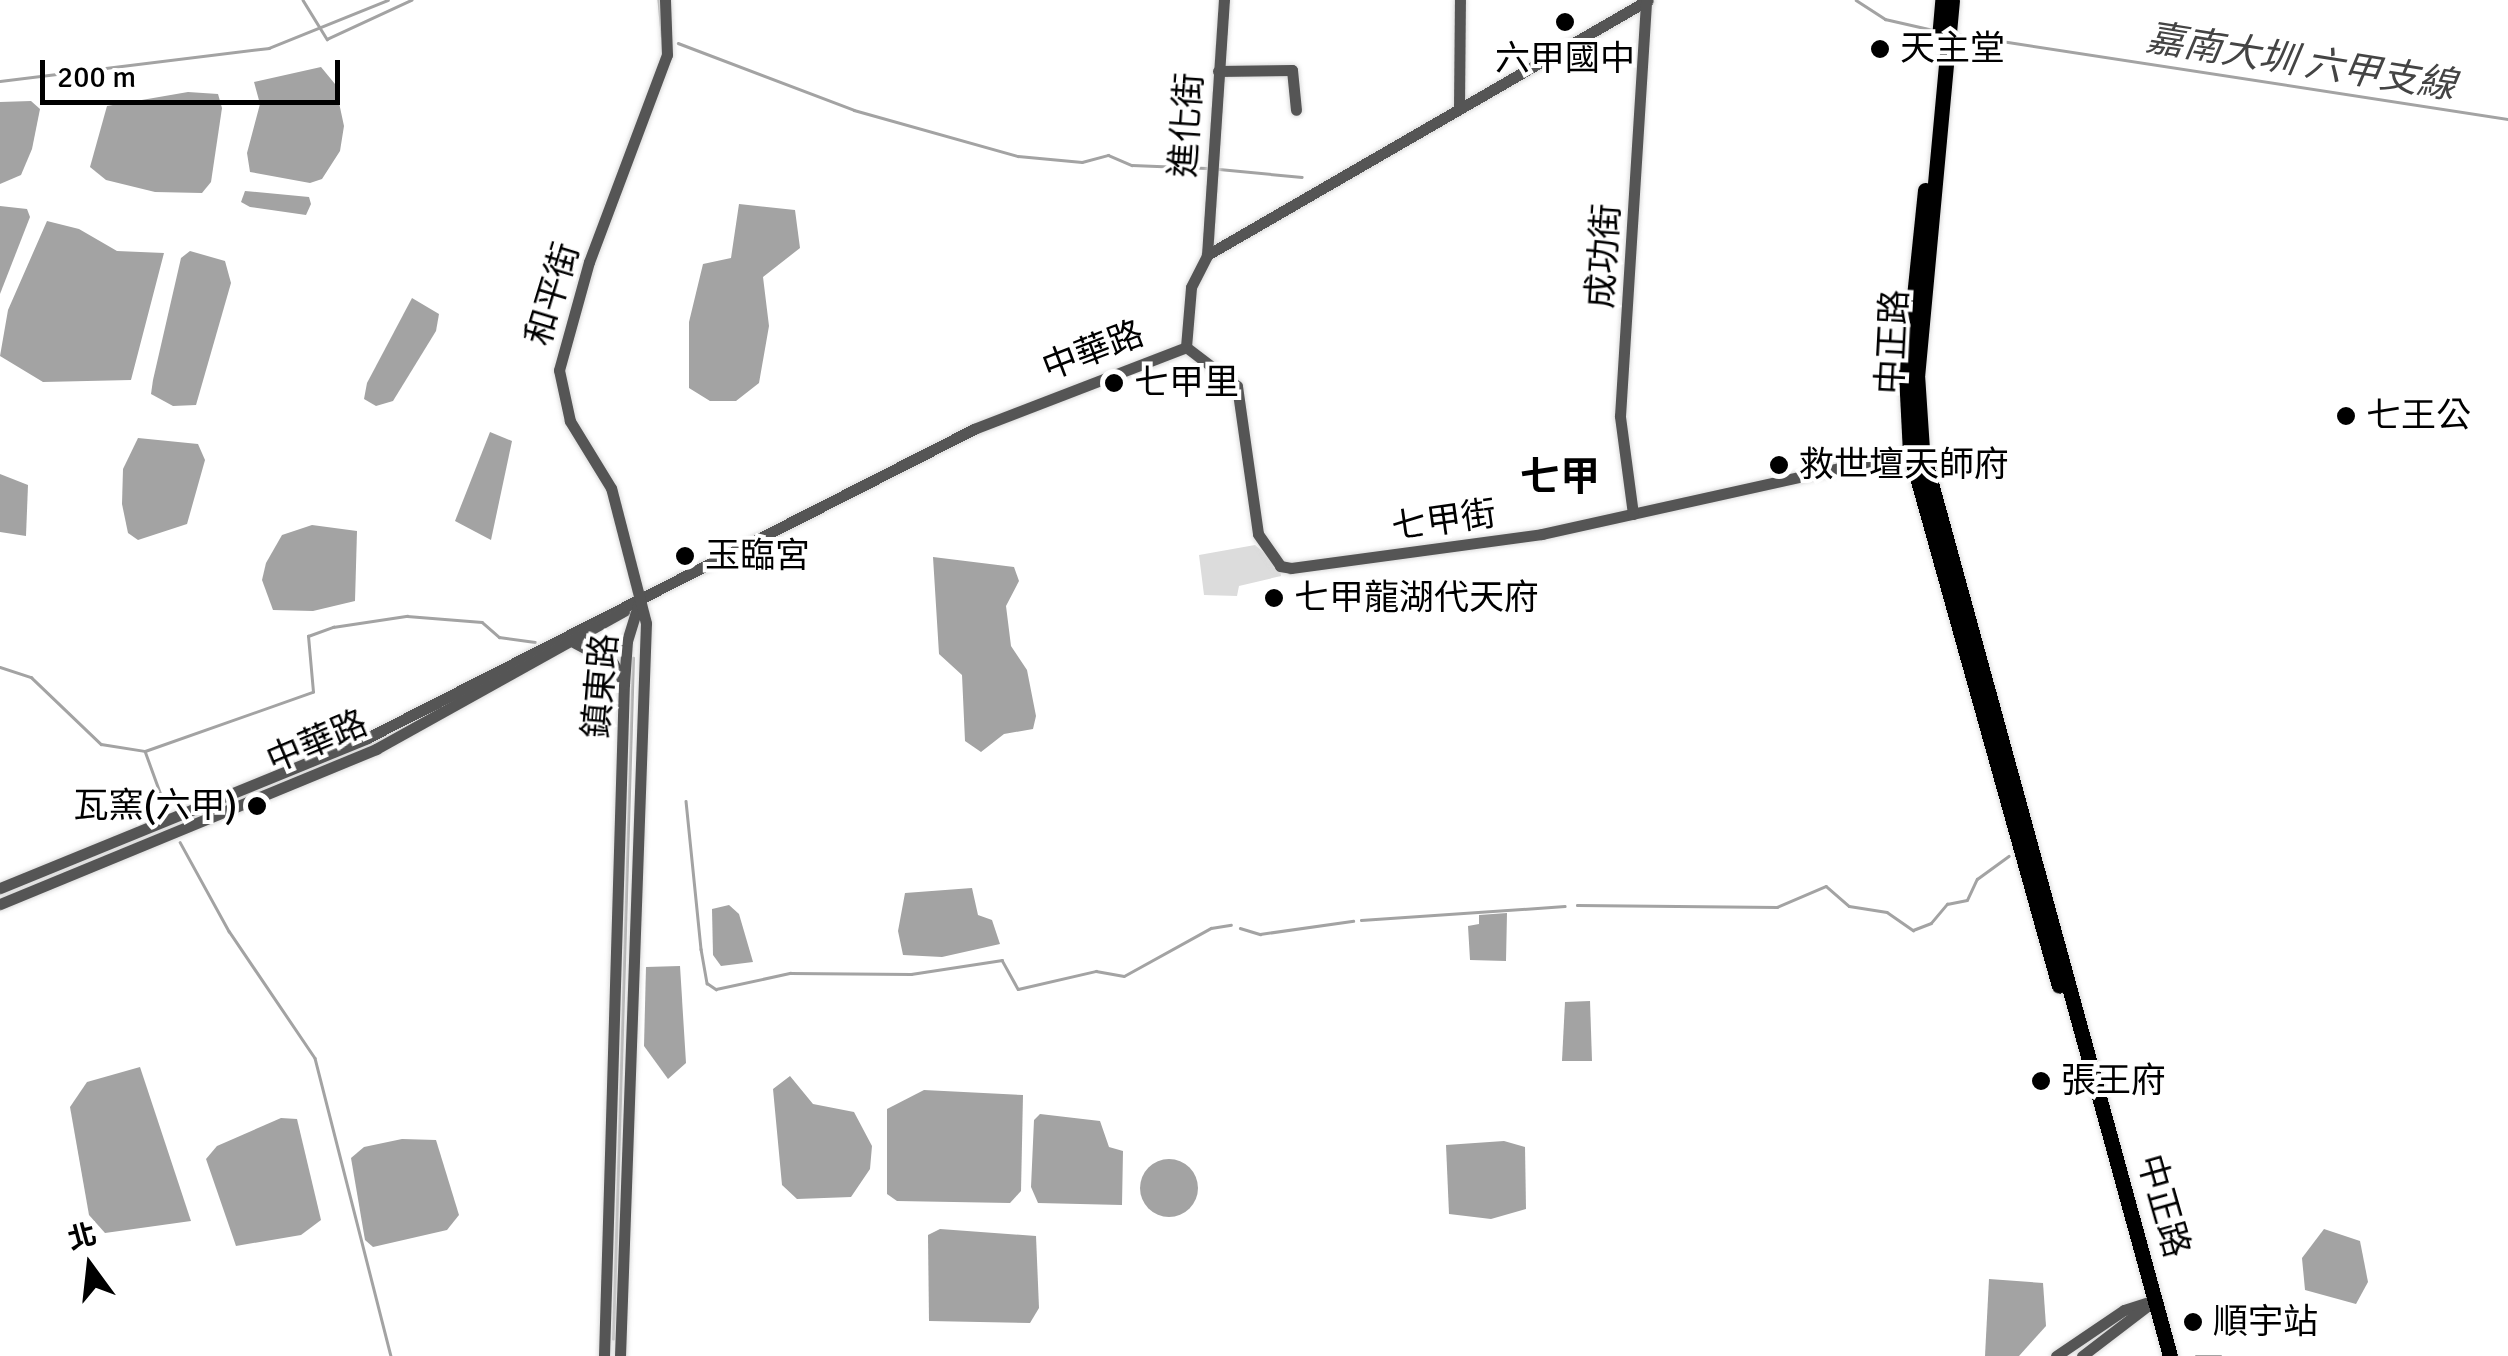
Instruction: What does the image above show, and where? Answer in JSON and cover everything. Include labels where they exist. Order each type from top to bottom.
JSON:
[{"type":"main road","name":"中正路","points":[[1942,0],[1906,374],[1916,451],[2170,1356]]},
{"type":"main road","name":"中正路","points":[[1916,451],[1917,374],[1952,0]]},
{"type":"street","name":"和平街","points":[[640,599],[611,488],[570,421],[559,370],[589,262],[667,55],[665,0]]},
{"type":"street","name":"進化街","points":[[1207,255],[1224,0]]},
{"type":"street","points":[[1459,108],[1460,0]]},
{"type":"street","points":[[1207,255],[1647,0]]},
{"type":"street","name":"成功街","points":[[1632,514],[1620,416],[1647,0]]},
{"type":"street","points":[[1218,71],[1292,70],[1296,110]]},
{"type":"street","name":"中華路","points":[[0,888],[366,738],[974,429],[1186,347],[1191,287],[1207,255]]},
{"type":"street","name":"七甲街","points":[[1186,347],[1238,386],[1258,534],[1280,566],[1508,540],[1916,451]]},
{"type":"street","name":"中華路","points":[[0,904],[376,749],[575,643],[640,599]]},
{"type":"street","name":"鎮東路","points":[[604,1356],[624,684],[627,641],[640,599]]},
{"type":"street","name":"鎮東路","points":[[620,1356],[646,655],[640,599]]},
{"type":"street","points":[[575,643],[613,663],[624,684]]},
{"type":"street","points":[[2056,1356],[2124,1310],[2154,1300]]},
{"type":"street","points":[[2082,1356],[2154,1300]]},
{"type":"shaded area","points":[[321,67],[335,84],[344,126],[340,151],[322,179],[310,183],[250,172],[247,153],[260,104],[254,82]]},
{"type":"shaded area","points":[[188,92],[218,94],[222,108],[211,182],[202,193],[155,192],[106,180],[90,167],[107,106]]},
{"type":"shaded area","points":[[31,101],[40,109],[32,149],[21,175],[0,184],[0,102]]},
{"type":"shaded area","points":[[245,191],[309,197],[311,204],[306,215],[250,207],[241,202]]},
{"type":"shaded area","points":[[739,204],[795,210],[800,248],[763,277],[769,326],[759,383],[736,401],[710,401],[689,388],[689,322],[703,264],[731,258]]},
{"type":"shaded area","points":[[0,206],[27,209],[30,217],[0,294]]},
{"type":"shaded area","points":[[47,221],[79,229],[117,251],[164,253],[131,380],[43,382],[0,356],[8,310]]},
{"type":"shaded area","points":[[190,251],[225,261],[231,283],[196,405],[173,406],[151,394],[181,258]]},
{"type":"shaded area","points":[[412,298],[439,314],[436,331],[393,401],[376,406],[364,399],[367,383]]},
{"type":"shaded area","points":[[490,432],[512,441],[491,540],[455,521]]},
{"type":"shaded area","points":[[138,438],[198,444],[205,460],[187,524],[138,540],[128,533],[122,504],[123,469]]},
{"type":"shaded area","points":[[0,474],[28,485],[26,536],[0,532]]},
{"type":"shaded area","points":[[312,525],[357,531],[355,601],[313,611],[273,610],[262,580],[266,563],[282,535]]},
{"type":"shaded area","points":[[1255,545],[1280,566],[1281,576],[1239,586],[1237,596],[1204,595],[1199,555]]},
{"type":"shaded area","points":[[933,557],[1014,567],[1019,581],[1006,606],[1011,646],[1027,670],[1036,716],[1033,729],[1004,734],[981,752],[965,741],[962,675],[939,654]]},
{"type":"shaded area","points":[[972,888],[978,915],[992,920],[1000,944],[942,957],[903,955],[898,931],[905,893]]},
{"type":"shaded area","points":[[729,905],[739,914],[753,962],[721,966],[713,955],[712,909]]},
{"type":"shaded area","points":[[1507,913],[1506,961],[1470,960],[1468,926],[1479,924],[1479,915]]},
{"type":"shaded area","points":[[680,966],[686,1063],[668,1079],[644,1046],[646,967]]},
{"type":"shaded area","points":[[1590,1001],[1592,1061],[1562,1061],[1565,1002]]},
{"type":"shaded area","points":[[140,1067],[191,1221],[105,1233],[89,1215],[70,1107],[87,1082]]},
{"type":"shaded area","points":[[790,1076],[813,1104],[854,1112],[872,1146],[870,1169],[851,1197],[797,1199],[782,1185],[773,1089]]},
{"type":"shaded area","points":[[924,1090],[1023,1095],[1021,1191],[1010,1203],[897,1201],[887,1194],[887,1109]]},
{"type":"shaded area","points":[[1040,1114],[1100,1121],[1109,1147],[1123,1151],[1122,1205],[1038,1203],[1031,1187],[1034,1120]]},
{"type":"shaded area","points":[[281,1118],[297,1119],[321,1220],[301,1235],[236,1246],[206,1159],[217,1146]]},
{"type":"shaded area","points":[[402,1139],[436,1140],[459,1215],[447,1230],[373,1247],[365,1240],[351,1158],[364,1147]]},
{"type":"shaded area","points":[[1504,1141],[1525,1147],[1526,1209],[1491,1219],[1449,1214],[1446,1145]]},
{"type":"shaded area","points":[[1169,1159],[1189,1168],[1198,1188],[1189,1208],[1169,1217],[1149,1208],[1140,1188],[1149,1168]]},
{"type":"shaded area","points":[[940,1229],[1036,1236],[1039,1308],[1030,1323],[929,1321],[928,1235]]},
{"type":"shaded area","points":[[2324,1229],[2360,1241],[2368,1282],[2356,1304],[2305,1290],[2302,1258]]},
{"type":"shaded area","points":[[1989,1279],[2043,1283],[2046,1326],[2019,1356],[1985,1356]]},
{"type":"waterway","points":[[303,0],[327,39],[411,0]]},
{"type":"waterway","name":"嘉南大圳 六甲支線","points":[[0,81],[269,48],[388,0]]},
{"type":"waterway","points":[[659,0],[662,36]]},
{"type":"waterway","name":"嘉南大圳 六甲支線","points":[[1856,0],[1885,19],[1933,30]]},
{"type":"waterway","name":"嘉南大圳 六甲支線","points":[[1956,34],[2508,119]]},
{"type":"waterway","points":[[678,43],[854,110],[1018,156],[1082,162],[1108,155],[1132,165],[1206,168]]},
{"type":"waterway","points":[[1219,169],[1302,177]]},
{"type":"waterway","points":[[145,751],[313,692],[308,636],[333,627],[407,616],[482,622],[499,637],[535,642]]},
{"type":"waterway","points":[[613,1339],[633,658]]},
{"type":"waterway","points":[[0,667],[31,677],[101,744],[145,751],[165,806]]},
{"type":"waterway","points":[[686,801],[701,949],[707,983],[716,989],[790,973],[911,974],[1002,960],[1018,989],[1096,971],[1124,976],[1211,928],[1231,925]]},
{"type":"waterway","points":[[180,842],[229,931],[315,1058],[391,1356]]},
{"type":"waterway","points":[[1577,905],[1777,907],[1826,886],[1849,906],[1887,912],[1913,930],[1931,923],[1947,904],[1967,900],[1977,879],[2009,856]]},
{"type":"waterway","points":[[1361,920],[1565,906]]},
{"type":"waterway","points":[[1240,928],[1260,934],[1353,921]]},
{"type":"waterway","points":[[2196,1356],[2221,1356]]},
{"type":"place","name":"六甲國中","points":[[1565,22]]},
{"type":"place","name":"天主堂","points":[[1880,49]]},
{"type":"place","name":"七甲里","points":[[1114,383]]},
{"type":"place","name":"七王公","points":[[2346,416]]},
{"type":"place","name":"救世壇天師府","points":[[1779,465]]},
{"type":"place","name":"玉臨宮","points":[[685,556]]},
{"type":"place","name":"七甲龍湖代天府","points":[[1274,598]]},
{"type":"place","name":"瓦窯(六甲)","points":[[257,806]]},
{"type":"place","name":"張王府","points":[[2041,1081]]},
{"type":"place","name":"順宇站","points":[[2193,1322]]},
{"type":"district","name":"七甲","points":[[1560,477]]}]
